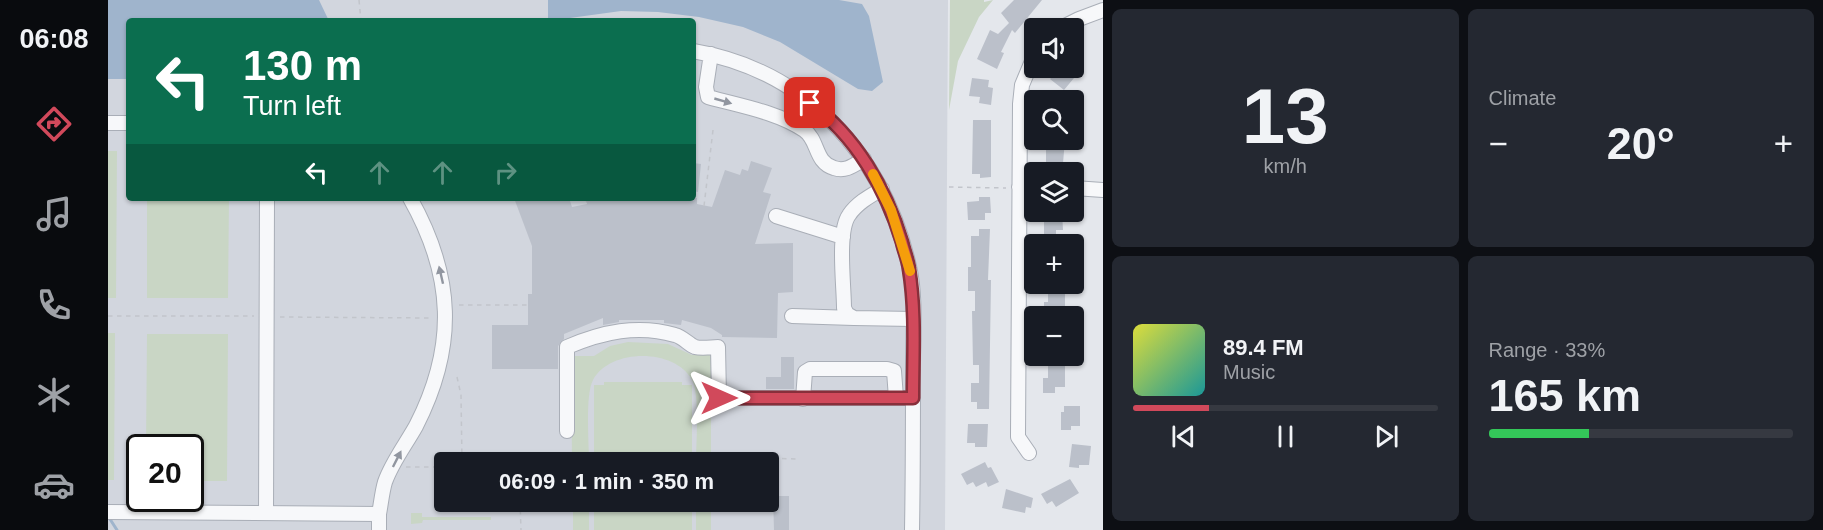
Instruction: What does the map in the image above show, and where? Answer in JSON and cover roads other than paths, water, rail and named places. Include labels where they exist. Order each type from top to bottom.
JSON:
[{"type":"street","points":[[1082,18],[1103,10]]},
{"type":"street","points":[[696,52],[745,65],[797,94],[822,112],[843,132],[864,159],[882,189],[899,231],[909,268],[913,319],[912,530]]},
{"type":"street","points":[[711,54],[706,87],[708,97],[766,113],[804,130],[811,135],[819,157],[825,165],[837,169],[848,169],[864,159]]},
{"type":"street","points":[[1025,78],[1020,95],[1018,437],[1029,453]]},
{"type":"street","points":[[108,123],[126,123]]},
{"type":"street","points":[[1019,187],[1024,187]]},
{"type":"street","points":[[854,318],[847,314],[844,308],[842,231],[848,216],[858,204],[882,189]]},
{"type":"street","points":[[1084,189],[1103,190]]},
{"type":"street","points":[[266,513],[267,201]]},
{"type":"street","points":[[379,530],[379,514],[385,482],[416,425],[439,368],[446,318],[445,294],[438,265],[428,235],[412,201]]},
{"type":"street","points":[[776,216],[843,237]]},
{"type":"street","points":[[792,316],[913,319]]},
{"type":"street","points":[[567,431],[567,348],[594,336],[622,330],[649,330],[677,335],[696,347],[718,347],[719,398],[913,398]]},
{"type":"street","points":[[803,399],[805,372],[810,369],[886,369],[894,371],[896,398]]},
{"type":"street","points":[[108,512],[379,514]]},
{"type":"water","points":[[108,0],[319,0],[328,18],[126,18],[126,79],[108,79]]},
{"type":"water","points":[[548,0],[839,0],[862,4],[869,16],[883,82],[872,91],[858,89],[780,42],[743,27],[699,17],[658,12],[621,11],[570,18],[548,18]]},
{"type":"waterway","points":[[108,516],[117,530]]}]
